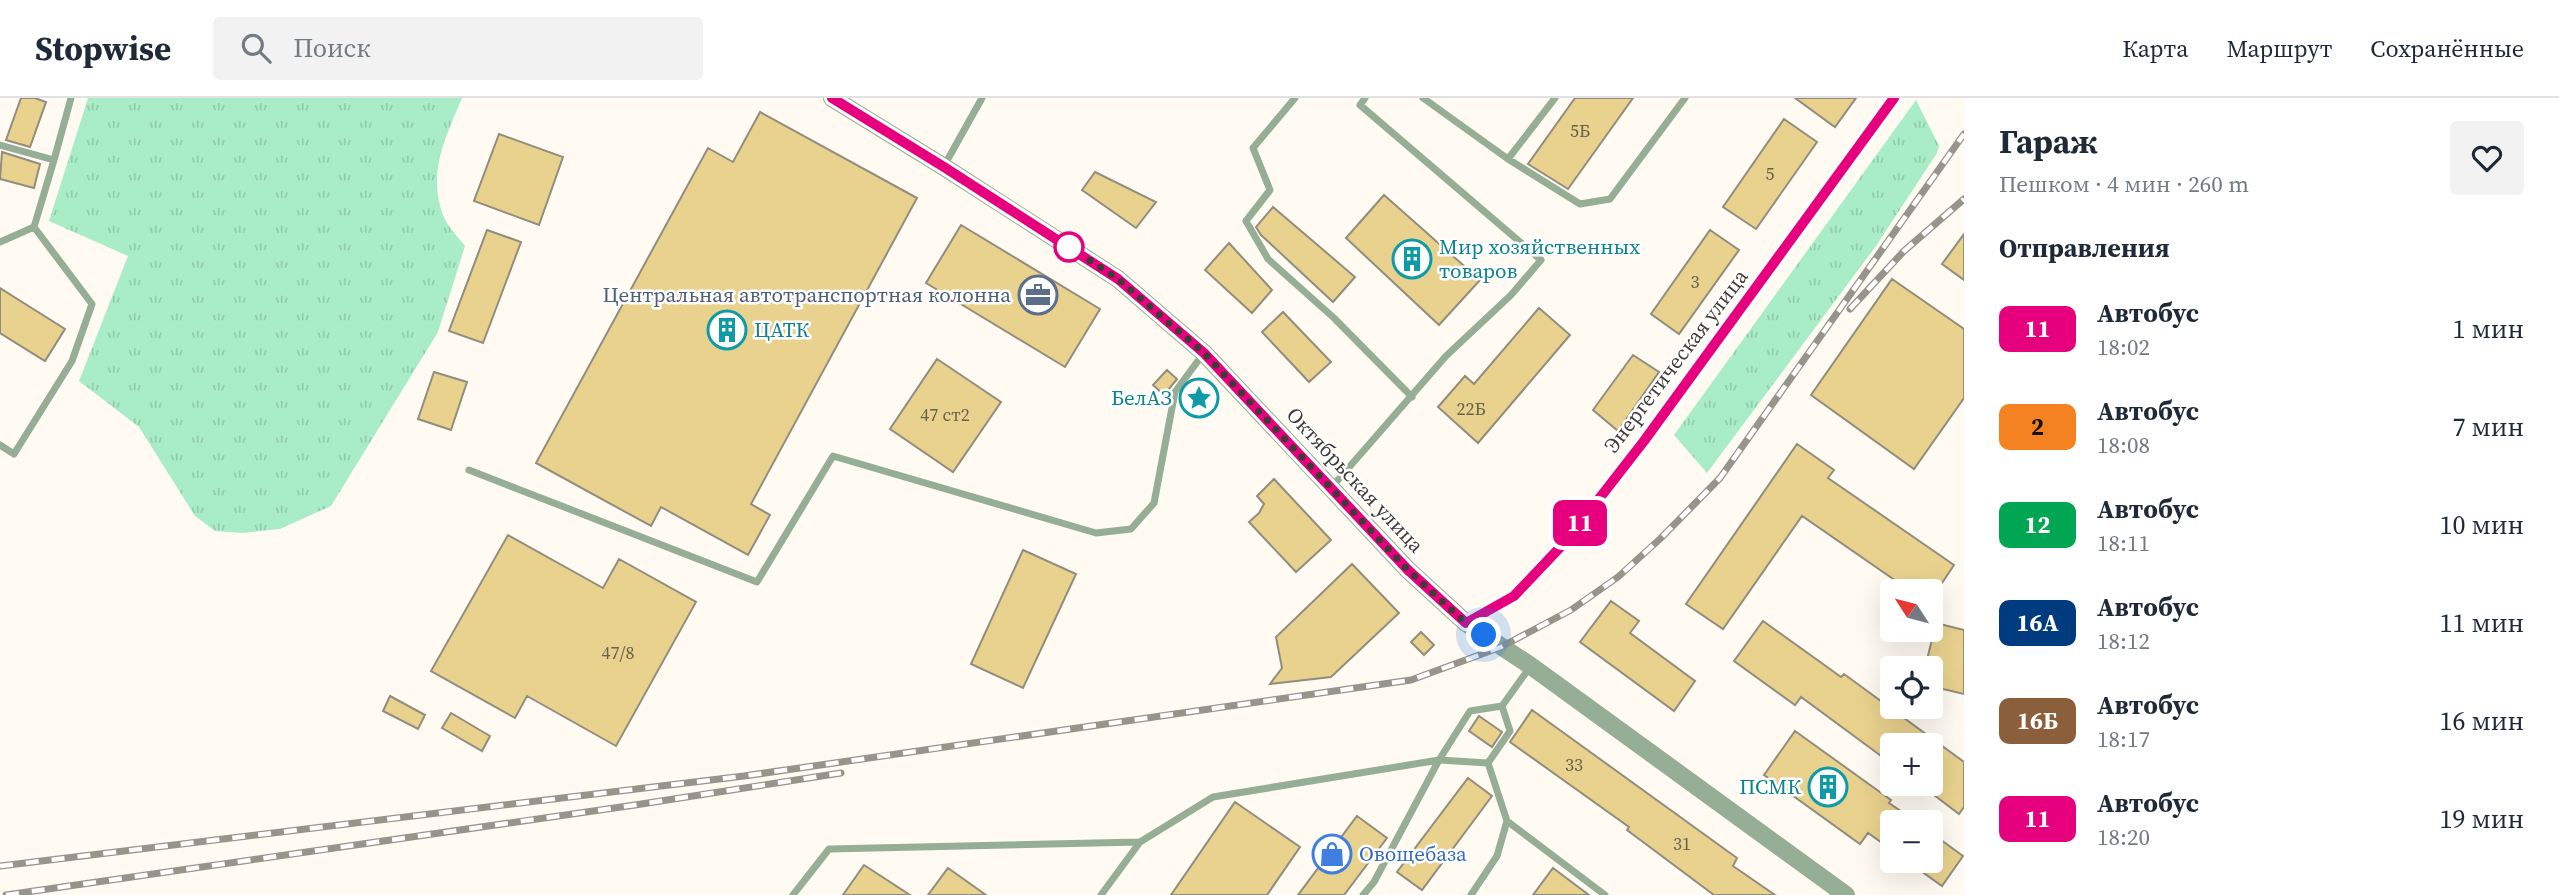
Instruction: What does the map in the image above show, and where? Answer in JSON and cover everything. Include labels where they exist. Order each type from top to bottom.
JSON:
[{"type":"street","name":"Октябрьская улица","points":[[832,98],[1118,279],[1204,353],[1408,570],[1466,623],[1531,666],[1846,895]]},
{"type":"street","name":"Энергетическая улица","points":[[1466,623],[1514,596],[1567,540],[1652,430],[1894,98]]},
{"type":"lane","points":[[0,242],[34,227],[71,98]]},
{"type":"lane","points":[[944,167],[982,98]]},
{"type":"lane","points":[[1295,98],[1254,148],[1270,190],[1246,221],[1268,259],[1335,318],[1412,397]]},
{"type":"lane","points":[[1331,488],[1446,356],[1511,295],[1541,260],[1360,105],[1366,98]]},
{"type":"lane","points":[[1423,98],[1508,159],[1580,204],[1610,200],[1685,98]]},
{"type":"lane","points":[[1508,159],[1555,98]]},
{"type":"lane","points":[[0,145],[54,160]]},
{"type":"lane","points":[[0,445],[14,454],[72,361],[92,304],[34,227]]},
{"type":"lane","points":[[469,470],[757,582],[833,456],[1096,533],[1131,530],[1154,503],[1175,392],[1204,353]]},
{"type":"lane","points":[[1363,895],[1374,881],[1438,760],[1470,711],[1502,706],[1531,666]]},
{"type":"lane","points":[[1488,763],[1510,730],[1502,706]]},
{"type":"lane","points":[[1101,895],[1140,842],[1213,797],[1438,760],[1488,763]]},
{"type":"lane","points":[[1471,895],[1497,856],[1507,821],[1488,763]]},
{"type":"lane","points":[[1507,821],[1605,895]]},
{"type":"lane","points":[[793,895],[829,849],[1140,842]]},
{"type":"green space","points":[[88,98],[462,98],[440,155],[437,184],[445,219],[465,246],[438,332],[331,506],[280,529],[243,533],[215,531],[195,516],[139,427],[79,381],[128,256],[49,221]]},
{"type":"green space","points":[[1916,100],[1939,146],[1937,153],[1876,246],[1707,473],[1674,435]]},
{"type":"building","points":[[21,98],[35,98],[46,102],[30,147],[6,140]]},
{"type":"building","points":[[1575,98],[1633,98],[1568,189],[1528,164]]},
{"type":"building","points":[[1795,98],[1856,98],[1835,127]]},
{"type":"building","name":"ЦАТК","points":[[760,112],[917,198],[751,504],[770,515],[748,555],[661,507],[651,526],[536,463],[708,148],[733,162]]},
{"type":"building","points":[[1784,119],[1817,142],[1756,229],[1723,207]]},
{"type":"building","points":[[499,134],[563,157],[539,225],[474,201]]},
{"type":"building","points":[[2,152],[40,164],[34,188],[0,179]]},
{"type":"building","points":[[1095,172],[1156,202],[1136,228],[1082,190]]},
{"type":"building","name":"Мир хозяйственных товаров","points":[[1384,195],[1480,280],[1439,325],[1346,238]]},
{"type":"building","points":[[1273,207],[1355,277],[1333,302],[1261,235],[1256,227]]},
{"type":"building","points":[[961,225],[1100,309],[1065,367],[926,283]]},
{"type":"building","points":[[487,230],[521,242],[483,343],[449,331]]},
{"type":"building","points":[[1710,230],[1739,250],[1679,334],[1651,314]]},
{"type":"building","points":[[1964,234],[1964,280],[1942,264]]},
{"type":"building","points":[[1229,243],[1272,290],[1252,313],[1205,270]]},
{"type":"building","points":[[1892,279],[1964,329],[1964,398],[1914,469],[1811,395]]},
{"type":"building","points":[[0,288],[65,329],[45,361],[0,333]]},
{"type":"building","points":[[1539,308],[1570,335],[1478,443],[1438,407],[1465,376],[1474,384]]},
{"type":"building","points":[[1283,312],[1331,362],[1309,382],[1262,332]]},
{"type":"building","points":[[1633,355],[1659,372],[1618,431],[1593,410]]},
{"type":"building","points":[[937,359],[1001,402],[953,472],[890,429]]},
{"type":"building","points":[[1167,370],[1177,379],[1164,395],[1153,385]]},
{"type":"building","points":[[434,372],[467,382],[451,430],[418,419]]},
{"type":"building","points":[[1797,444],[1834,470],[1828,478],[1954,565],[1943,582],[1943,579],[1893,579],[1802,516],[1723,629],[1686,604]]},
{"type":"building","points":[[1274,479],[1331,540],[1296,572],[1249,522],[1264,504],[1257,496]]},
{"type":"building","points":[[508,535],[603,588],[619,559],[696,602],[616,746],[527,696],[515,718],[431,671]]},
{"type":"building","points":[[1023,550],[1076,574],[1023,688],[971,664]]},
{"type":"building","points":[[1352,564],[1399,613],[1331,677],[1270,684],[1282,668],[1276,637]]},
{"type":"building","points":[[1611,601],[1639,621],[1630,633],[1695,681],[1674,711],[1580,642]]},
{"type":"building","points":[[1763,621],[1841,677],[1844,674],[1880,700],[1880,719],[1905,719],[1924,733],[1880,733],[1880,755],[1801,697],[1795,705],[1734,661]]},
{"type":"building","points":[[1943,625],[1964,630],[1964,694],[1943,689],[1943,656],[1928,656],[1931,642],[1943,642]]},
{"type":"building","points":[[1421,632],[1434,645],[1424,655],[1411,642]]},
{"type":"building","points":[[390,696],[425,715],[418,729],[383,711]]},
{"type":"building","points":[[1532,710],[1737,858],[1733,866],[1775,895],[1714,895],[1627,830],[1629,827],[1510,742]]},
{"type":"building","points":[[451,713],[490,736],[482,751],[442,728]]},
{"type":"building","points":[[1479,716],[1502,732],[1492,747],[1469,731]]},
{"type":"building","name":"ПСМК","points":[[1795,731],[1880,792],[1880,796],[1891,800],[1889,803],[1899,810],[1880,810],[1880,842],[1868,833],[1860,844],[1764,775]]},
{"type":"building","points":[[1943,747],[1964,762],[1964,807],[1959,814],[1935,796],[1943,796]]},
{"type":"building","points":[[1468,778],[1492,796],[1422,890],[1397,872]]},
{"type":"building","points":[[1235,802],[1300,847],[1267,895],[1171,895]]},
{"type":"building","points":[[1357,816],[1387,838],[1344,895],[1298,895]]},
{"type":"building","points":[[1943,841],[1963,856],[1942,886],[1924,873],[1943,873]]},
{"type":"building","points":[[864,865],[910,895],[843,895]]},
{"type":"building","points":[[948,868],[986,895],[928,895]]},
{"type":"building","points":[[1553,868],[1589,895],[1533,895]]},
{"type":"railway","points":[[0,866],[744,776],[1411,680],[1501,647],[1571,610],[1618,577],[1720,478],[1964,134]]},
{"type":"railway","points":[[1850,309],[1904,251],[1964,199]]},
{"type":"railway","points":[[6,895],[841,773]]},
{"type":"bus line","name":"11","points":[[832,98],[1118,279],[1204,353],[1408,570],[1466,623],[1514,596],[1567,540],[1644,441],[1894,98]]},
{"type":"place","name":"Мир хозяйственных товаров","points":[[1412,259]]},
{"type":"place","name":"Центральная автотранспортная колонна","points":[[1038,295]]},
{"type":"place","name":"ЦАТК","points":[[727,330]]},
{"type":"place","name":"БелАЗ","points":[[1199,398]]},
{"type":"place","name":"ПСМК","points":[[1828,787]]},
{"type":"place","name":"Овощебаза","points":[[1332,854]]},
{"type":"route","points":[[1069,247],[1064,243],[1118,279],[1204,353],[1408,570],[1466,623],[1484,635]]}]
